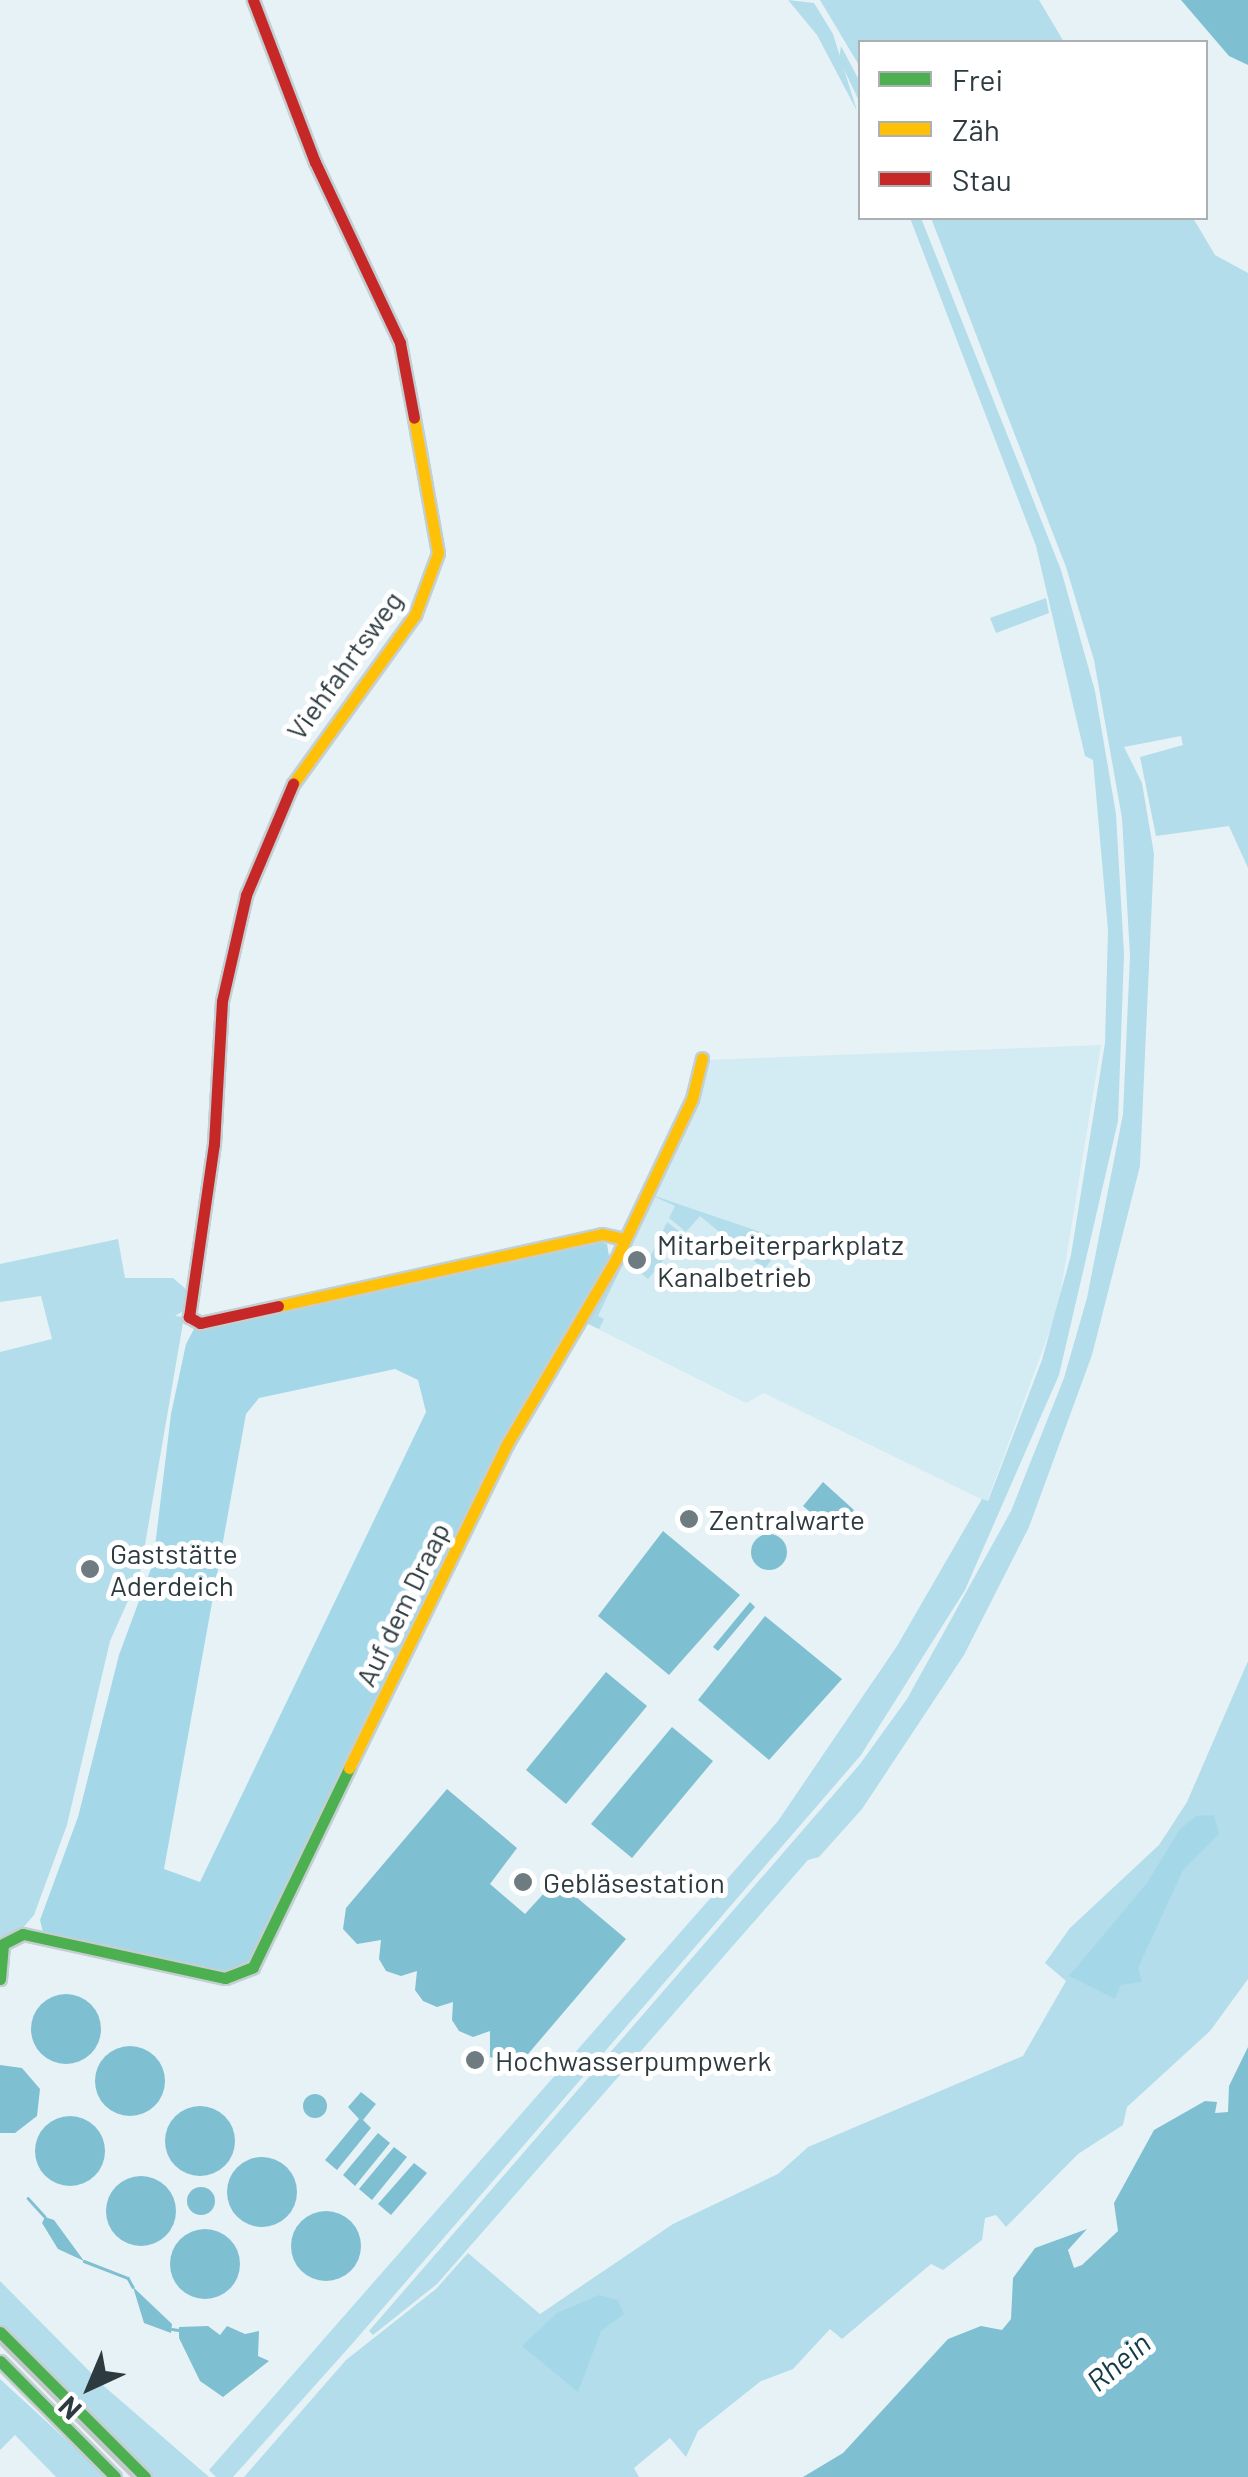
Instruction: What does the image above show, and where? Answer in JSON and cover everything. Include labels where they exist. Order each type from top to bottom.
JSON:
[{"type":"street","name":"Viehfahrtsweg","points":[[253,0],[315,162],[396,332],[438,549],[415,616],[298,773],[246,895],[222,1000],[217,1111],[190,1318],[200,1323],[602,1234],[624,1240]]},
{"type":"street","name":"Auf dem Draap","points":[[0,1979],[3,1944],[28,1934],[225,1978],[253,1967],[508,1444],[624,1240],[692,1099],[702,1058]]},
{"type":"street","points":[[0,2332],[145,2477]]},
{"type":"street","points":[[0,2361],[114,2477]]},
{"type":"shaded area","points":[[788,0],[814,3],[833,34],[857,111],[817,35]]},
{"type":"shaded area","points":[[820,0],[1039,0],[1063,40],[858,40],[858,64]]},
{"type":"shaded area","points":[[841,46],[858,78],[858,99],[839,59]]},
{"type":"shaded area","points":[[911,220],[922,220],[1061,570],[1095,691],[1116,814],[1124,954],[1118,1121],[1059,1375],[965,1590],[861,1755],[352,2344],[233,2477],[216,2477],[209,2470],[778,1821],[897,1646],[982,1499],[988,1501],[1042,1360],[1071,1255],[1105,1043],[1108,930],[1093,760],[1085,756],[1036,546]]},
{"type":"shaded area","points":[[932,220],[1194,220],[1215,255],[1248,273],[1248,868],[1229,826],[1156,836],[1140,757],[1183,745],[1181,736],[1124,747],[1142,783],[1154,854],[1140,1166],[1092,1355],[1029,1527],[964,1655],[862,1809],[819,1857],[808,1860],[437,2284],[373,2335],[369,2331],[860,1764],[907,1699],[1011,1511],[1064,1378],[1087,1298],[1123,1114],[1130,956],[1122,818],[1094,660],[1066,567]]},
{"type":"shaded area","points":[[1046,598],[1049,613],[996,633],[990,618]]},
{"type":"shaded area","points":[[1101,1045],[1058,1308],[987,1502],[764,1393],[746,1403],[586,1323],[696,1105],[705,1060]]},
{"type":"shaded area","points":[[649,1194],[787,1241],[764,1269],[700,1216],[686,1232],[669,1218],[675,1206],[655,1197],[598,1316],[604,1319],[599,1329],[586,1323],[625,1257]]},
{"type":"shaded area","points":[[667,1222],[684,1235],[648,1279],[642,1274]]},
{"type":"shaded area","points":[[118,1239],[125,1278],[173,1278],[187,1290],[190,1307],[175,1316],[184,1317],[140,1574],[110,1641],[67,1825],[34,1915],[22,1929],[0,1937],[0,1352],[52,1339],[41,1296],[0,1302],[0,1264]]},
{"type":"shaded area","points":[[591,1240],[607,1244],[610,1262],[250,1959],[240,1969],[211,1971],[43,1932],[40,1920],[78,1817],[119,1655],[153,1563],[171,1414],[186,1344],[195,1327]],"holes":[[[395,1369],[418,1380],[426,1412],[200,1882],[164,1869],[246,1414],[259,1398]]]},
{"type":"shaded area","points":[[1248,1661],[1248,1979],[1210,2031],[1127,2107],[1123,2125],[1078,2154],[1006,2227],[996,2215],[985,2218],[982,2240],[943,2270],[931,2264],[842,2339],[830,2329],[793,2369],[761,2381],[698,2431],[686,2457],[670,2438],[634,2468],[639,2477],[244,2477],[346,2360],[436,2289],[468,2253],[540,2314],[673,2224],[778,2174],[808,2147],[1023,2056],[1066,1981],[1045,1963],[1070,1928],[1159,1845],[1187,1802]]},
{"type":"shaded area","points":[[1214,1815],[1219,1834],[1183,1870],[1138,1968],[1142,1982],[1121,1985],[1115,1999],[1069,1976],[1147,1883],[1180,1829],[1196,1816]]},
{"type":"shaded area","points":[[0,2281],[105,2387],[209,2477],[151,2477],[0,2325]]},
{"type":"shaded area","points":[[599,2295],[618,2300],[624,2314],[601,2331],[578,2392],[522,2346],[557,2313]]},
{"type":"shaded area","points":[[0,2379],[105,2477],[56,2477],[15,2435],[0,2450]]},
{"type":"water","points":[[1181,0],[1248,0],[1248,65],[1229,56]]},
{"type":"water","points":[[823,1482],[854,1510],[834,1532],[803,1506]]},
{"type":"water","points":[[663,1531],[740,1595],[669,1675],[598,1616]]},
{"type":"water","points":[[769,1534],[782,1539],[787,1552],[782,1565],[769,1570],[756,1565],[751,1552],[756,1539]]},
{"type":"water","points":[[750,1602],[755,1607],[718,1651],[713,1647]]},
{"type":"water","points":[[765,1616],[842,1679],[769,1760],[698,1700]]},
{"type":"water","points":[[606,1672],[647,1706],[566,1804],[526,1770]]},
{"type":"water","points":[[672,1727],[713,1761],[632,1858],[591,1824]]},
{"type":"water","points":[[447,1789],[517,1848],[490,1884],[525,1914],[556,1880],[626,1939],[517,2067],[490,2057],[490,2031],[473,2037],[459,2031],[452,2020],[453,2002],[437,2007],[423,2001],[415,1990],[417,1971],[401,1976],[386,1971],[379,1959],[381,1940],[357,1944],[343,1929],[346,1908]]},
{"type":"water","points":[[66,1994],[91,2004],[101,2029],[91,2054],[66,2064],[41,2054],[31,2029],[41,2004]]},
{"type":"water","points":[[130,2046],[155,2056],[165,2081],[155,2106],[130,2116],[105,2106],[95,2081],[105,2056]]},
{"type":"water","name":"Rhein","points":[[1248,2047],[1248,2477],[803,2477],[843,2453],[948,2339],[981,2326],[1002,2330],[1011,2319],[1013,2278],[1035,2248],[1087,2229],[1068,2250],[1074,2268],[1118,2231],[1114,2203],[1154,2130],[1205,2101],[1217,2102],[1215,2113],[1228,2112],[1229,2086]]},
{"type":"water","points":[[0,2065],[22,2068],[40,2089],[37,2116],[15,2133],[0,2133]]},
{"type":"water","points":[[361,2092],[376,2104],[363,2120],[371,2128],[337,2170],[325,2160],[359,2119],[348,2107]]},
{"type":"water","points":[[315,2094],[324,2097],[324,2115],[315,2118],[306,2115],[303,2106],[306,2097]]},
{"type":"water","points":[[200,2106],[225,2116],[235,2141],[225,2166],[200,2176],[175,2166],[165,2141],[175,2116]]},
{"type":"water","points":[[70,2116],[95,2126],[105,2151],[95,2176],[70,2186],[45,2176],[35,2151],[45,2126]]},
{"type":"water","points":[[378,2133],[390,2143],[355,2186],[343,2175]]},
{"type":"water","points":[[394,2147],[407,2157],[372,2200],[359,2189]]},
{"type":"water","points":[[262,2157],[287,2167],[297,2192],[287,2217],[262,2227],[237,2217],[227,2192],[237,2167]]},
{"type":"water","points":[[414,2163],[427,2173],[391,2215],[378,2204]]},
{"type":"water","points":[[141,2176],[166,2186],[176,2211],[166,2236],[141,2246],[116,2236],[106,2211],[116,2186]]},
{"type":"water","points":[[201,2187],[211,2191],[215,2201],[211,2211],[201,2215],[191,2211],[187,2201],[191,2191]]},
{"type":"water","points":[[326,2211],[351,2221],[361,2246],[351,2271],[326,2281],[301,2271],[291,2246],[301,2221]]},
{"type":"water","points":[[45,2217],[54,2220],[84,2261],[58,2249],[42,2223]]},
{"type":"water","points":[[205,2229],[229,2240],[240,2264],[229,2288],[205,2299],[181,2288],[170,2264],[181,2240]]},
{"type":"water","points":[[133,2287],[172,2324],[171,2333],[144,2323]]},
{"type":"water","points":[[208,2326],[220,2335],[227,2326],[245,2334],[259,2331],[258,2356],[269,2361],[223,2397],[200,2381],[179,2338],[179,2327]]},
{"type":"waterway","points":[[28,2198],[45,2217]]},
{"type":"waterway","points":[[84,2261],[128,2278],[133,2287]]},
{"type":"waterway","points":[[172,2329],[178,2330]]},
{"type":"tram line","points":[[0,2343],[133,2477]]},
{"type":"traffic: fast","points":[[0,1979],[3,1944],[23,1934],[225,1978],[253,1967],[349,1768]]},
{"type":"traffic: fast","points":[[0,2332],[145,2477]]},
{"type":"traffic: fast","points":[[0,2361],[115,2477]]},
{"type":"traffic: slow","points":[[293,784],[415,615],[438,553],[414,418]]},
{"type":"traffic: slow","points":[[349,1768],[507,1444],[616,1259],[692,1099],[702,1058]]},
{"type":"traffic: slow","points":[[278,1306],[602,1234],[624,1239]]},
{"type":"traffic: jam","points":[[253,0],[315,162],[400,343],[414,418]]},
{"type":"traffic: jam","points":[[278,1306],[200,1323],[189,1317],[214,1144],[222,1001],[246,895],[293,784]]},
{"type":"place","name":"Mitarbeiterparkplatz Kanalbetrieb","points":[[637,1260]]},
{"type":"place","name":"Zentralwarte","points":[[689,1519]]},
{"type":"place","name":"Gaststätte Aderdeich","points":[[90,1569]]},
{"type":"place","name":"Gebläsestation","points":[[523,1882]]},
{"type":"place","name":"Hochwasserpumpwerk","points":[[475,2060]]}]
